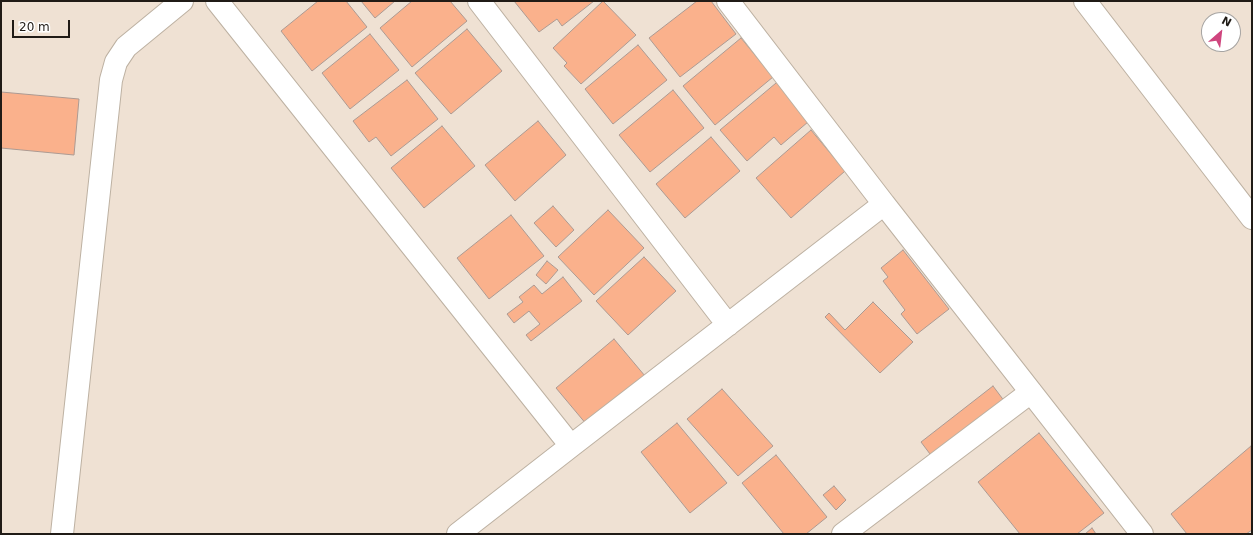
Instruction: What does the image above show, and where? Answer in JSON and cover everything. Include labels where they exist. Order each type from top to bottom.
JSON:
[{"type":"street","points":[[62,534],[111,80],[116,62],[126,47],[182,1]]},
{"type":"street","points":[[217,1],[571,446]]},
{"type":"street","points":[[479,1],[728,325]]},
{"type":"street","points":[[728,1],[884,204],[1142,534]]},
{"type":"street","points":[[1085,1],[1252,218]]},
{"type":"street","points":[[458,534],[884,204]]},
{"type":"street","points":[[843,534],[1031,392]]},
{"type":"building","points":[[318,1],[346,1],[367,27],[312,71],[281,31]]},
{"type":"building","points":[[361,1],[395,1],[375,18]]},
{"type":"building","points":[[412,1],[450,1],[467,21],[412,67],[380,28]]},
{"type":"building","points":[[514,1],[594,1],[562,26],[557,19],[539,32]]},
{"type":"building","points":[[603,1],[636,35],[581,84],[564,66],[567,63],[553,48]]},
{"type":"building","points":[[697,1],[711,1],[736,34],[680,77],[649,38]]},
{"type":"building","points":[[467,29],[502,71],[451,114],[415,73]]},
{"type":"building","points":[[370,34],[399,70],[350,109],[322,73]]},
{"type":"building","points":[[741,38],[773,77],[715,125],[683,86]]},
{"type":"building","points":[[638,45],[667,80],[613,124],[585,89]]},
{"type":"building","points":[[782,78],[815,116],[781,145],[774,137],[747,161],[720,130]]},
{"type":"building","points":[[407,80],[438,119],[391,156],[376,137],[369,142],[353,121]]},
{"type":"building","points":[[673,90],[704,128],[650,172],[619,135]]},
{"type":"building","points":[[1,92],[79,99],[74,155],[1,148]]},
{"type":"building","points":[[538,121],[566,155],[515,201],[485,165]]},
{"type":"building","points":[[442,126],[475,166],[424,208],[391,168]]},
{"type":"building","points":[[811,130],[841,166],[852,165],[791,218],[756,178]]},
{"type":"building","points":[[711,137],[740,171],[685,218],[656,184]]},
{"type":"building","points":[[553,206],[574,230],[556,247],[534,223]]},
{"type":"building","points":[[608,210],[644,248],[594,295],[558,257]]},
{"type":"building","points":[[511,215],[544,256],[489,299],[457,258]]},
{"type":"building","points":[[903,250],[949,309],[917,334],[901,314],[905,310],[883,281],[888,277],[881,268]]},
{"type":"building","points":[[644,257],[676,291],[628,335],[596,301]]},
{"type":"building","points":[[547,261],[558,270],[546,284],[536,275]]},
{"type":"building","points":[[563,277],[582,301],[531,341],[526,335],[540,324],[529,311],[514,323],[507,314],[523,302],[519,297],[534,285],[542,294]]},
{"type":"building","points":[[873,302],[913,342],[880,373],[825,317],[829,313],[845,330]]},
{"type":"building","points":[[614,339],[645,376],[587,425],[556,388]]},
{"type":"building","points":[[993,386],[1008,406],[936,462],[921,442]]},
{"type":"building","points":[[722,389],[773,446],[738,476],[687,419]]},
{"type":"building","points":[[677,423],[727,483],[690,513],[641,452]]},
{"type":"building","points":[[1039,433],[1104,513],[1077,534],[1020,534],[978,482]]},
{"type":"building","points":[[1251,446],[1252,530],[1246,534],[1187,534],[1171,514]]},
{"type":"building","points":[[776,455],[827,517],[806,534],[784,534],[742,483]]},
{"type":"building","points":[[834,486],[846,500],[836,510],[823,495]]},
{"type":"building","points":[[1092,528],[1096,534],[1085,534]]}]
